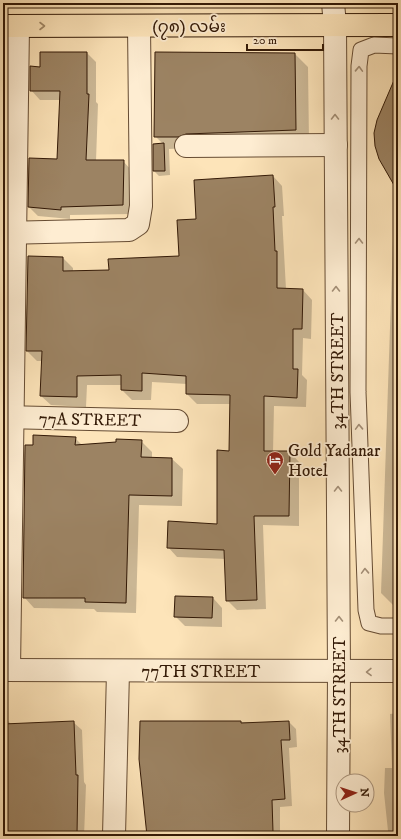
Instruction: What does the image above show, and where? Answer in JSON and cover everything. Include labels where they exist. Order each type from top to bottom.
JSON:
[{"type":"main road","name":"(၇၈) လမ်း","points":[[10,26],[398,25]]},
{"type":"street","name":"34TH STREET","points":[[333,3],[335,25],[336,145],[339,672],[338,836]]},
{"type":"street","points":[[6,670],[10,26]]},
{"type":"street","points":[[9,233],[129,230],[138,224],[141,206],[139,26]]},
{"type":"street","points":[[186,146],[336,145]]},
{"type":"street","name":"77A STREET","points":[[8,417],[177,421]]},
{"type":"street","name":"77TH STREET","points":[[6,670],[398,671]]},
{"type":"street","points":[[114,836],[118,671]]},
{"type":"lane","points":[[398,46],[374,45],[361,50],[359,66],[358,392],[366,610],[369,623],[381,626],[398,626]]},
{"type":"lane","points":[[337,379],[358,392]]},
{"type":"building","points":[[40,52],[87,52],[87,94],[89,94],[86,160],[124,160],[123,205],[61,207],[61,210],[28,207],[29,158],[57,159],[60,91],[30,91],[30,66],[40,67]]},
{"type":"building","points":[[155,52],[295,53],[296,130],[186,134],[178,137],[154,137]]},
{"type":"building","points":[[3,65],[5,65],[5,91],[3,91]]},
{"type":"building","points":[[398,71],[398,192],[379,159],[375,146],[374,133],[377,120]]},
{"type":"building","points":[[164,143],[165,171],[153,171],[153,144]]},
{"type":"building","points":[[273,175],[275,251],[277,251],[277,288],[303,289],[302,329],[293,329],[293,369],[298,369],[297,398],[264,396],[264,451],[290,451],[289,516],[254,516],[257,600],[226,601],[224,550],[167,548],[168,521],[217,524],[217,450],[229,451],[230,395],[186,394],[186,376],[142,373],[142,391],[121,390],[121,375],[77,376],[77,397],[40,396],[42,351],[26,351],[28,256],[63,257],[63,271],[109,270],[108,259],[179,256],[177,220],[196,219],[194,180]]},
{"type":"building","points":[[33,435],[76,437],[75,445],[116,442],[116,439],[142,440],[141,457],[172,458],[172,496],[129,495],[126,603],[85,602],[85,598],[23,598],[25,445],[33,445]]},
{"type":"building","points":[[175,596],[213,597],[212,618],[174,617]]},
{"type":"building","points":[[74,721],[76,775],[78,775],[77,834],[3,835],[3,724]]},
{"type":"building","points":[[140,721],[241,721],[241,723],[289,721],[290,740],[281,740],[285,799],[272,800],[273,832],[243,832],[243,835],[225,836],[147,836],[139,759]]},
{"type":"place","name":"Gold Yadanar Hotel","points":[[275,475]]}]
